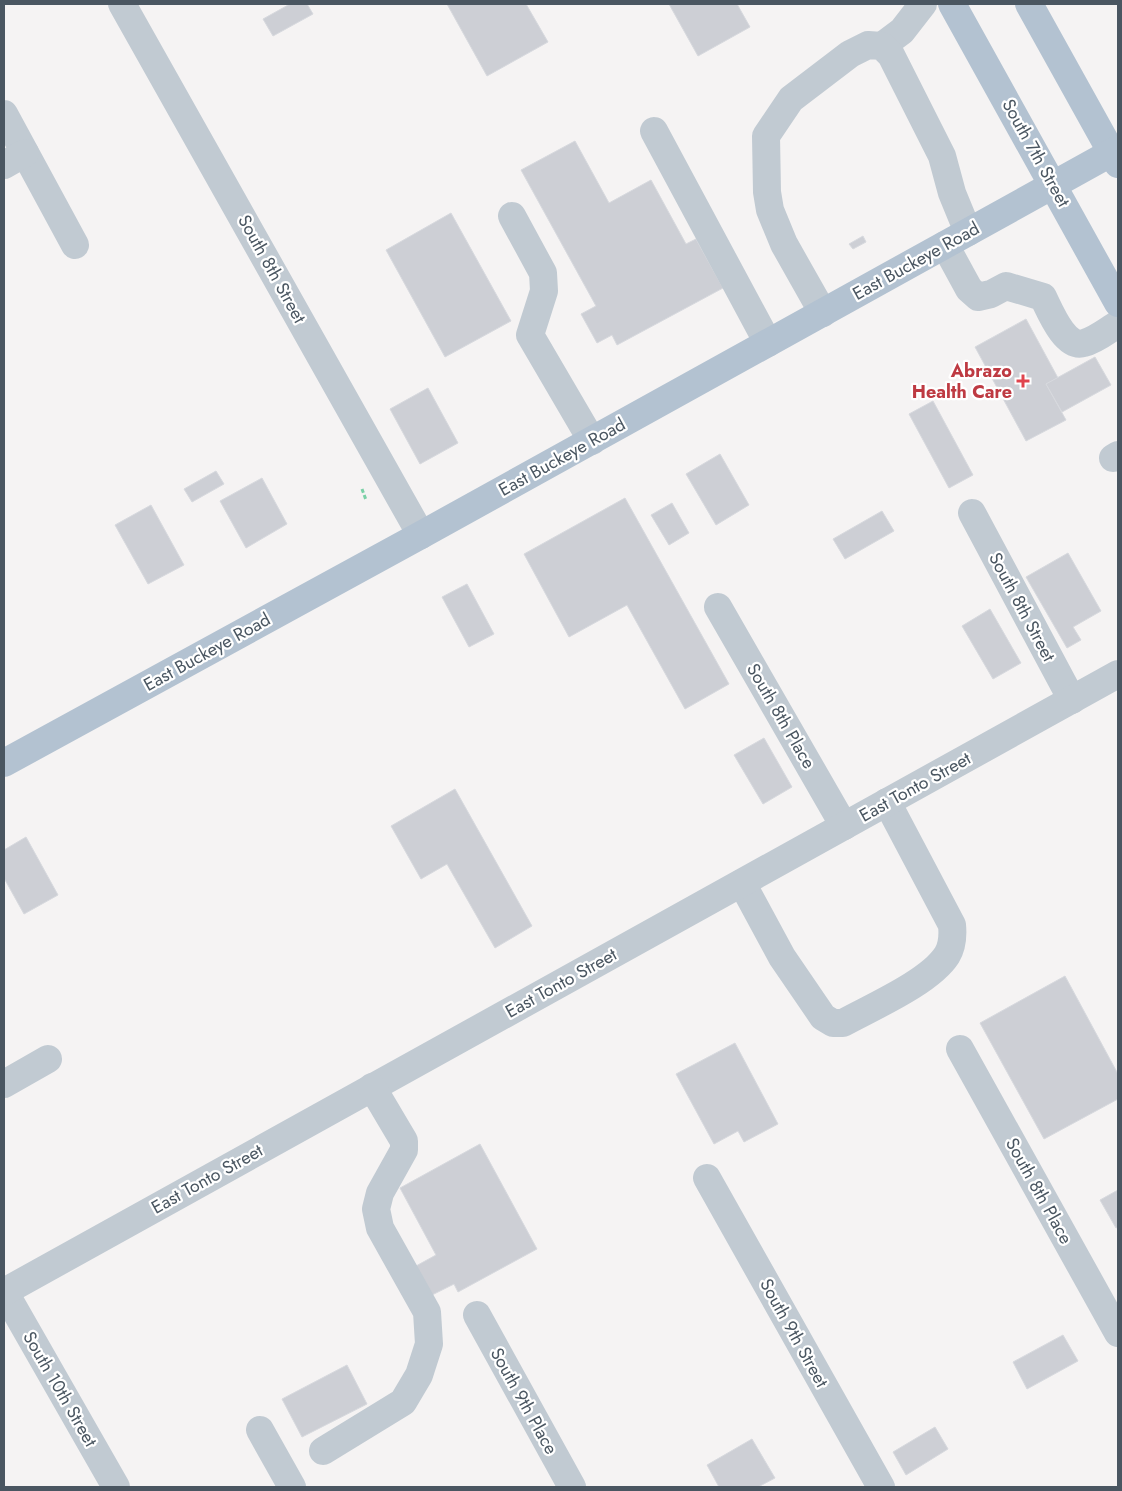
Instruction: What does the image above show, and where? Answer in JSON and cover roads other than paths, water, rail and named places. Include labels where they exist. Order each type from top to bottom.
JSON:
[{"type":"main road","name":"South 7th Street","points":[[952,4],[1118,303]]},
{"type":"main road","points":[[1029,4],[1116,155]]},
{"type":"main road","name":"East Buckeye Road","points":[[4,763],[1054,185],[1116,155]]},
{"type":"street","name":"South 8th Street","points":[[122,4],[421,535]]},
{"type":"street","points":[[882,46],[902,31],[924,4]]},
{"type":"street","points":[[823,313],[784,244],[770,210],[766,136],[791,98],[850,54],[868,45],[882,46],[891,55],[942,156],[952,192],[957,239],[969,289],[978,297],[991,294],[1006,286],[1043,297],[1065,337],[1072,342],[1083,344],[1118,324]]},
{"type":"street","points":[[4,114],[14,159],[75,245]]},
{"type":"street","points":[[654,131],[768,343]]},
{"type":"street","points":[[512,216],[543,273],[544,291],[530,335],[592,441]]},
{"type":"street","name":"South 8th Street","points":[[972,513],[1072,700]]},
{"type":"street","name":"South 8th Place","points":[[718,607],[844,826]]},
{"type":"street","name":"East Tonto Street","points":[[4,1292],[1118,674]]},
{"type":"street","points":[[742,883],[782,957],[822,1017],[834,1023],[843,1023],[925,977],[947,955],[953,940],[952,925],[887,802]]},
{"type":"street","name":"South 8th Place","points":[[960,1049],[1118,1332]]},
{"type":"street","points":[[4,1084],[48,1059]]},
{"type":"street","points":[[323,1451],[403,1402],[419,1375],[429,1344],[427,1312],[380,1228],[376,1209],[380,1193],[404,1150],[404,1141],[372,1087]]},
{"type":"street","name":"South 9th Street","points":[[707,1178],[881,1487]]},
{"type":"street","name":"South 10th Street","points":[[4,1292],[116,1487]]},
{"type":"street","name":"South 9th Place","points":[[477,1315],[572,1487]]},
{"type":"street","points":[[260,1430],[292,1487]]},
{"type":"place","name":"Abrazo Health Care","points":[[1023,381]]}]
